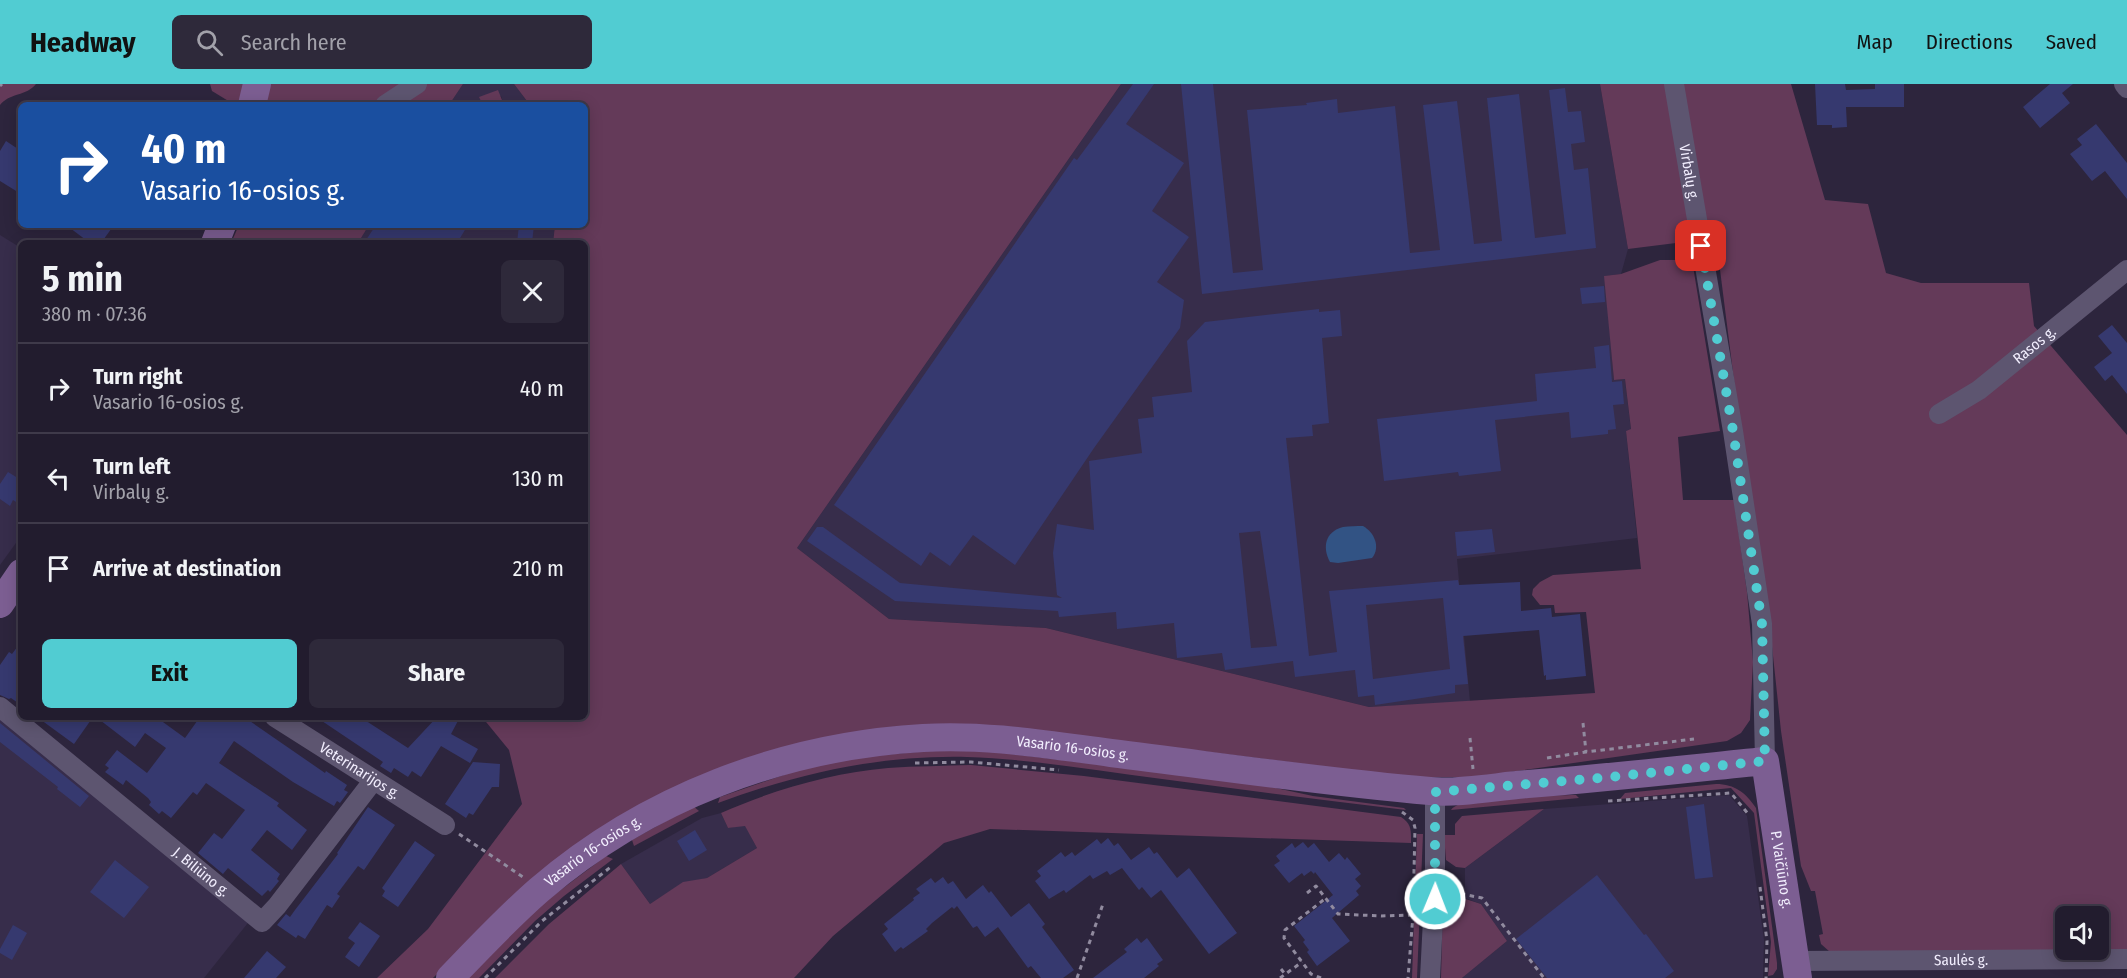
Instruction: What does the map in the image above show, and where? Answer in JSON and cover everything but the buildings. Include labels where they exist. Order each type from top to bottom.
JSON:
[{"type":"main road","points":[[253,102],[257,84]]},
{"type":"main road","points":[[0,604],[18,577]]},
{"type":"main road","name":"Vasario 16-osios g.","points":[[450,978],[506,920],[539,890],[568,867],[636,822],[658,809],[734,776],[769,764],[839,747],[924,738],[1012,740],[1435,792],[1765,761]]},
{"type":"main road","name":"P. Vaičiūno g.","points":[[1765,761],[1797,970]]},
{"type":"street","points":[[390,102],[417,84]]},
{"type":"street","name":"Virbalų g.","points":[[1674,84],[1733,431],[1762,624],[1765,761]]},
{"type":"street","points":[[2124,84],[2127,88]]},
{"type":"street","name":"Rasos g.","points":[[1939,414],[1979,390],[2127,270]]},
{"type":"street","name":"J. Biliūno g.","points":[[0,707],[262,922],[277,906],[373,781]]},
{"type":"street","name":"Veterinarijos g.","points":[[280,720],[445,825]]},
{"type":"street","points":[[1431,978],[1435,879],[1435,792]]},
{"type":"street","name":"Saulės g.","points":[[1797,970],[2127,960]]},
{"type":"path","points":[[1583,723],[1586,752]]},
{"type":"path","points":[[1470,738],[1473,769]]},
{"type":"path","points":[[1541,759],[1694,739]]},
{"type":"path","points":[[912,763],[971,762],[1061,771]]},
{"type":"path","points":[[1603,802],[1731,793],[1750,816]]},
{"type":"path","points":[[1391,811],[1403,812],[1413,820],[1415,828],[1413,915],[1408,978]]},
{"type":"path","points":[[445,825],[515,871]]},
{"type":"path","points":[[485,978],[542,921],[618,861]]},
{"type":"path","points":[[1759,884],[1767,941],[1766,978]]},
{"type":"path","points":[[1452,885],[1452,892],[1482,898],[1544,978]]},
{"type":"path","points":[[1307,893],[1316,886],[1338,914],[1413,915]]},
{"type":"path","points":[[1321,978],[1311,974],[1284,938],[1285,930],[1326,898]]},
{"type":"path","points":[[1077,978],[1103,904]]},
{"type":"path","points":[[1280,978],[1302,962]]},
{"type":"path","points":[[1281,969],[1285,974]]},
{"type":"shaded area","points":[[0,84],[36,84],[28,91],[8,98],[0,105]]},
{"type":"shaded area","points":[[210,84],[244,84],[240,102],[230,102],[212,91]]},
{"type":"shaded area","points":[[270,84],[463,84],[451,102],[267,102]]},
{"type":"shaded area","points":[[463,84],[514,84],[528,102],[503,102],[501,96],[480,97],[482,102],[451,102]]},
{"type":"shaded area","points":[[514,84],[1121,84],[797,548],[889,619],[1046,628],[1369,707],[1595,693],[1586,612],[1555,613],[1554,605],[1540,605],[1532,595],[1533,589],[1553,575],[1641,569],[1626,431],[1631,429],[1625,379],[1614,380],[1604,276],[1621,274],[1660,260],[1692,260],[1720,431],[1678,437],[1683,500],[1734,500],[1747,592],[1753,662],[1750,720],[1741,733],[1727,741],[1476,777],[1407,777],[1025,729],[788,747],[503,908],[433,978],[377,978],[428,929],[522,804],[509,750],[484,720],[588,720],[588,240],[553,240],[555,228],[588,228],[588,102],[528,102]]},
{"type":"shaded area","points":[[1121,84],[1600,84],[1628,249],[1621,274],[1605,276],[1614,380],[1625,379],[1631,430],[1626,431],[1637,538],[1457,559],[1470,702],[1369,707],[1046,628],[889,619],[797,548]]},
{"type":"shaded area","points":[[1600,84],[1791,84],[1825,200],[1868,204],[1886,273],[1921,283],[2029,283],[2034,326],[2127,435],[2127,952],[2109,952],[2109,906],[2055,906],[2055,952],[1830,952],[1821,944],[1819,935],[1823,934],[1815,891],[1811,891],[1801,866],[1716,238],[1628,249]]},
{"type":"shaded area","points":[[498,90],[503,102],[482,102],[479,97]]},
{"type":"shaded area","points":[[238,228],[367,228],[360,240],[232,240]]},
{"type":"shaded area","points":[[367,228],[555,228],[553,240],[360,240]]},
{"type":"shaded area","points":[[0,235],[18,246],[18,540],[0,565]]},
{"type":"shaded area","points":[[0,715],[251,919],[204,978],[0,978]]},
{"type":"shaded area","points":[[962,748],[1252,783],[1313,796],[1406,810],[1041,763],[967,757],[903,759],[841,768],[779,783],[718,803],[720,797],[827,760]]},
{"type":"shaded area","points":[[971,765],[1084,776],[1401,817],[1409,825],[1411,843],[990,829],[944,843],[833,936],[794,978],[495,978],[549,924],[621,864],[650,904],[683,882],[707,878],[757,848],[745,826],[728,828],[721,813],[761,797],[824,778],[888,768]]},
{"type":"shaded area","points":[[1716,784],[1739,790],[1756,808],[1777,963],[1777,969],[1773,975],[1768,976],[1771,942],[1754,813],[1731,788],[1620,799],[1625,793]]},
{"type":"shaded area","points":[[1576,795],[1579,798],[1451,810],[1459,805],[1489,798]]},
{"type":"shaded area","points":[[1729,795],[1747,816],[1764,940],[1763,978],[1462,978],[1507,941],[1481,904],[1465,898],[1465,868],[1544,809]]},
{"type":"shaded area","points":[[693,806],[699,811],[634,846],[632,840]]},
{"type":"shaded area","points":[[1544,809],[1465,868],[1456,867],[1446,860],[1444,835],[1455,835],[1455,824],[1462,816]]},
{"type":"shaded area","points":[[721,813],[728,828],[745,825],[757,848],[707,878],[683,883],[650,904],[621,864],[702,818]]},
{"type":"shaded area","points":[[1417,834],[1423,834],[1417,978],[1412,978]]},
{"type":"shaded area","points":[[606,856],[613,859],[535,921],[479,978],[466,978],[534,910]]},
{"type":"shaded area","points":[[1447,893],[1481,904],[1507,941],[1462,978],[1441,978],[1443,900]]},
{"type":"water","points":[[1363,526],[1375,540],[1376,549],[1372,558],[1330,562],[1326,546],[1332,532],[1343,527]]},
{"type":"route","points":[[1435,899],[1435,792],[1765,761],[1762,624],[1733,431],[1701,246]]}]
